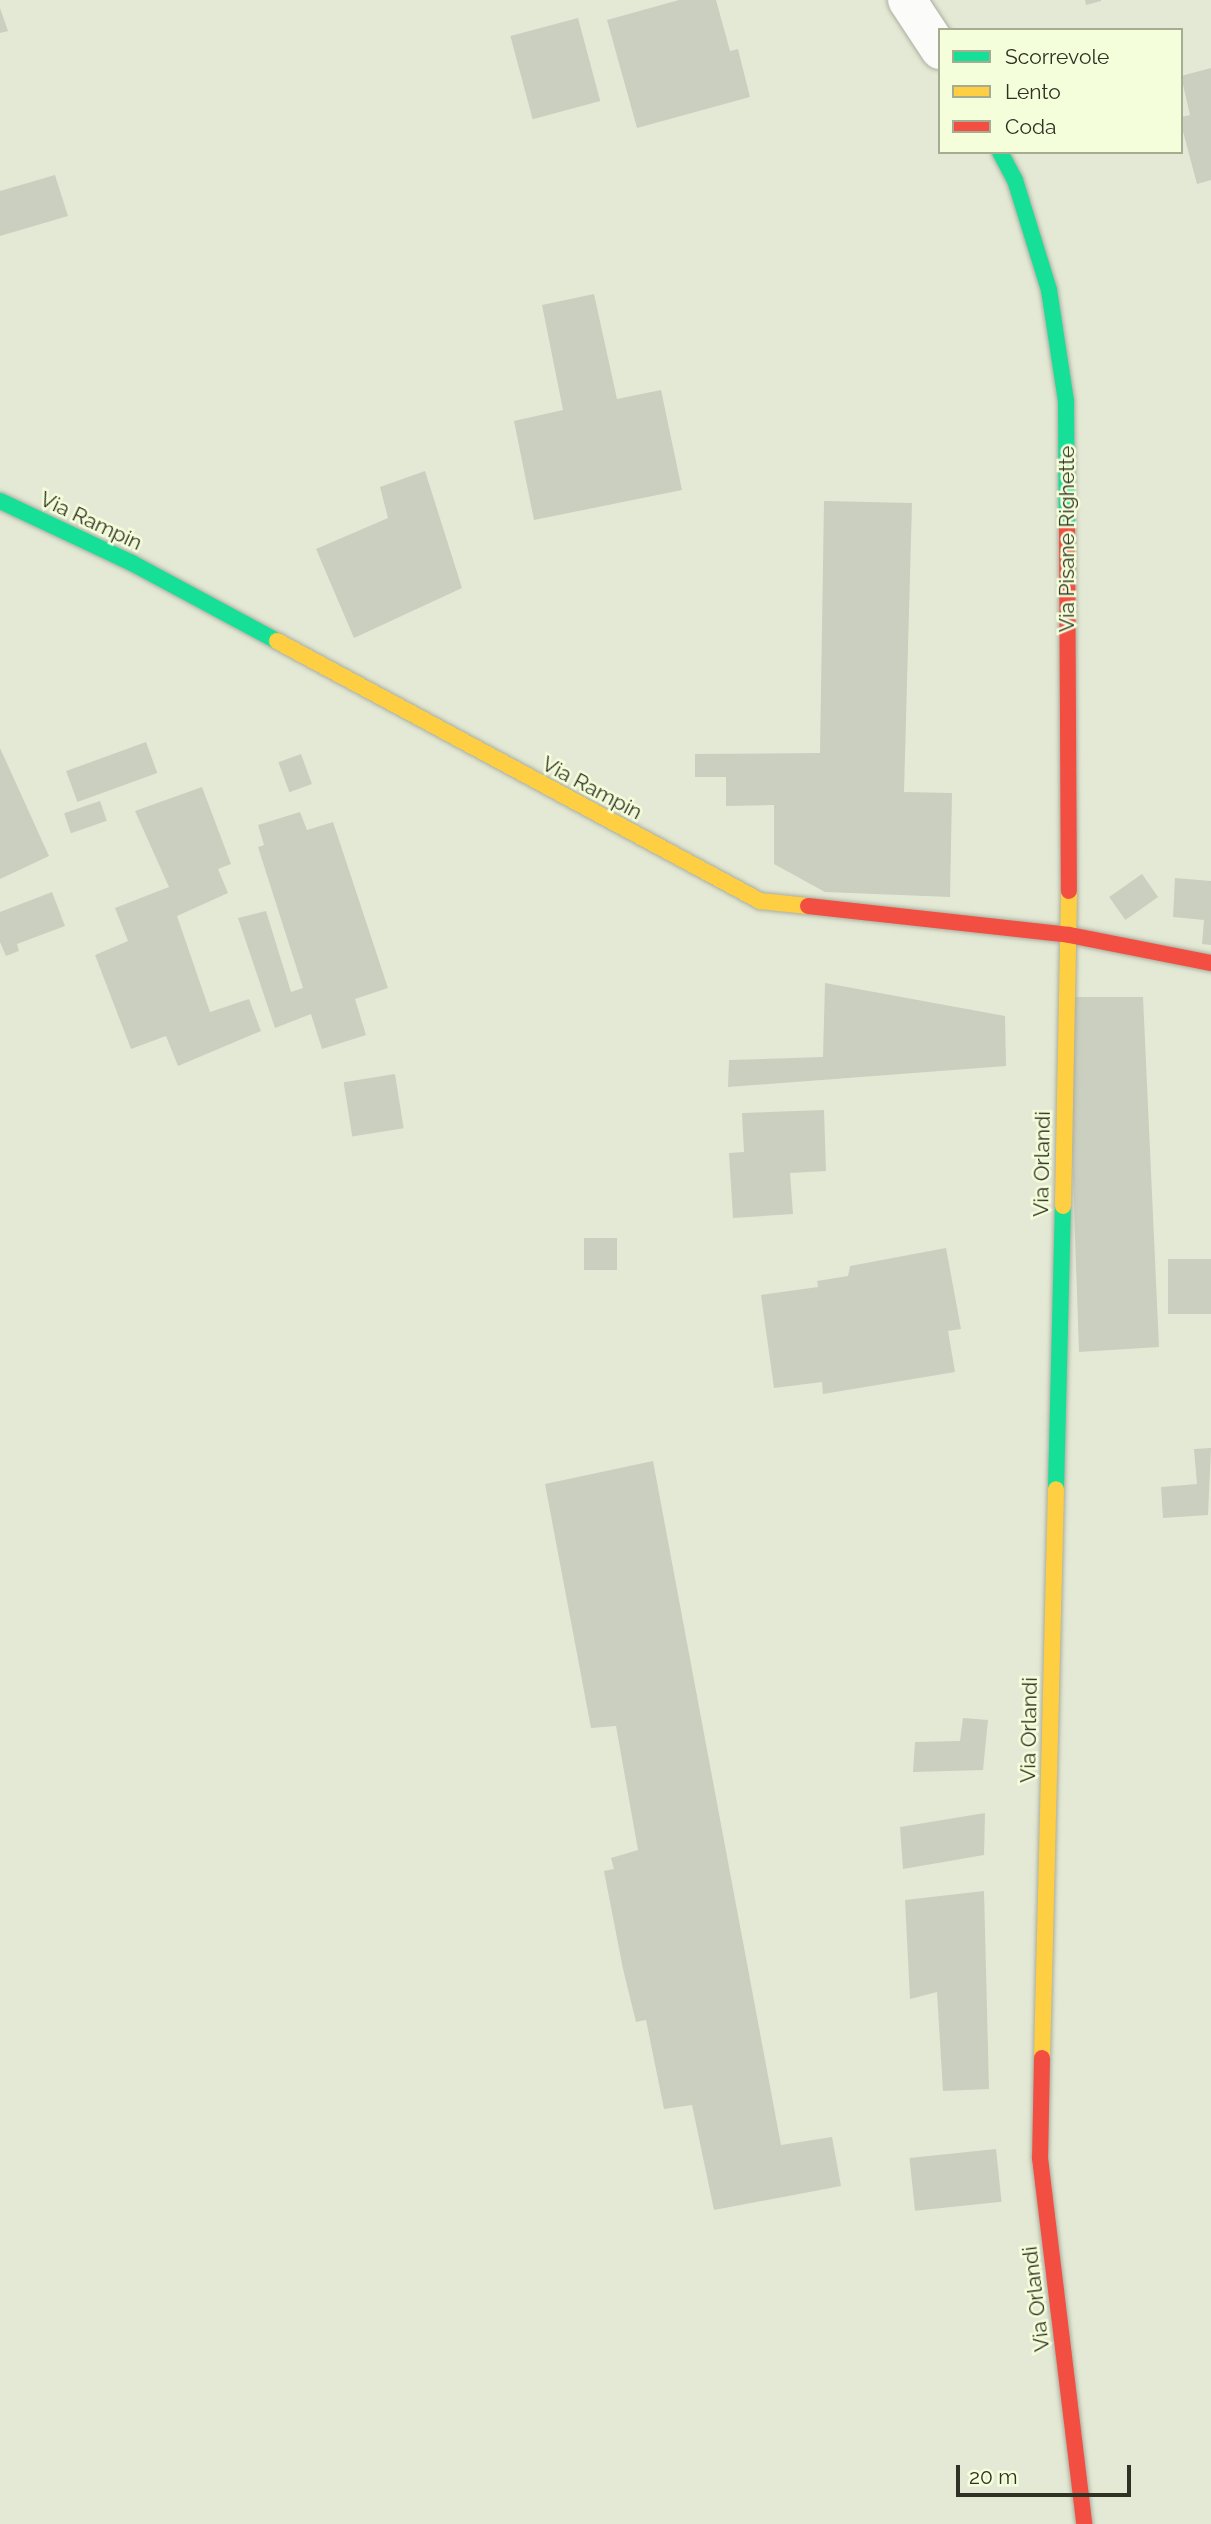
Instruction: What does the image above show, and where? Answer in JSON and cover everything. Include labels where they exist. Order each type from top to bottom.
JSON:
[{"type":"street","points":[[907,0],[938,47]]},
{"type":"street","name":"Via Pisane Righette","points":[[1001,154],[1015,180],[1049,290],[1066,401],[1069,935]]},
{"type":"street","name":"Via Rampin","points":[[0,501],[132,563],[760,901],[1069,935],[1211,963]]},
{"type":"street","name":"Via Orlandi","points":[[1069,935],[1040,2158],[1084,2524]]},
{"type":"building","points":[[679,0],[716,0],[730,51],[738,49],[750,97],[637,128],[607,20]]},
{"type":"building","points":[[1085,0],[1101,0],[1101,1],[1086,5]]},
{"type":"building","points":[[0,8],[8,31],[0,33]]},
{"type":"building","points":[[578,18],[600,101],[533,119],[510,36]]},
{"type":"building","points":[[1211,68],[1211,180],[1197,184],[1183,132],[1183,117],[1190,115],[1183,75]]},
{"type":"building","points":[[55,175],[68,216],[0,236],[0,191]]},
{"type":"building","points":[[594,294],[617,399],[661,390],[682,490],[534,520],[514,421],[563,410],[542,305]]},
{"type":"building","points":[[425,471],[462,588],[354,638],[316,549],[388,518],[380,487]]},
{"type":"building","points":[[824,501],[912,503],[904,792],[952,793],[950,897],[825,892],[774,864],[774,805],[726,806],[726,777],[695,777],[695,754],[820,753]]},
{"type":"building","points":[[146,742],[157,773],[77,802],[66,771]]},
{"type":"building","points":[[0,748],[49,856],[0,879]]},
{"type":"building","points":[[301,754],[312,784],[289,792],[278,762]]},
{"type":"building","points":[[202,787],[231,864],[218,869],[228,893],[177,916],[210,1012],[249,999],[261,1031],[178,1066],[166,1036],[131,1049],[95,955],[128,941],[115,908],[169,887],[135,811]]},
{"type":"building","points":[[100,801],[107,821],[71,833],[64,813]]},
{"type":"building","points":[[300,812],[307,830],[333,822],[388,988],[355,999],[366,1035],[322,1049],[311,1014],[275,1028],[238,918],[266,911],[291,992],[303,988],[258,847],[264,845],[258,825]]},
{"type":"building","points":[[1142,874],[1158,897],[1125,920],[1109,897]]},
{"type":"building","points":[[1175,878],[1211,881],[1211,945],[1202,944],[1204,920],[1173,917]]},
{"type":"building","points":[[52,892],[65,926],[17,944],[19,951],[6,956],[0,942],[0,912]]},
{"type":"building","points":[[825,983],[1005,1016],[1006,1066],[728,1087],[729,1060],[823,1057]]},
{"type":"building","points":[[1072,997],[1143,997],[1159,1347],[1079,1352],[1071,1119]]},
{"type":"building","points":[[395,1074],[404,1128],[352,1136],[344,1082]]},
{"type":"building","points":[[824,1110],[826,1171],[790,1173],[793,1214],[733,1218],[729,1153],[744,1152],[742,1113]]},
{"type":"building","points":[[584,1238],[617,1238],[617,1270],[584,1270]]},
{"type":"building","points":[[946,1248],[961,1329],[948,1331],[955,1372],[823,1394],[822,1382],[774,1388],[761,1295],[818,1287],[817,1281],[848,1276],[850,1266]]},
{"type":"building","points":[[1168,1259],[1211,1259],[1211,1314],[1168,1314]]},
{"type":"building","points":[[1211,1448],[1208,1515],[1163,1518],[1161,1487],[1197,1484],[1194,1449]]},
{"type":"building","points":[[653,1461],[781,2145],[832,2137],[841,2186],[714,2210],[692,2105],[664,2109],[646,2020],[636,2022],[623,1969],[604,1871],[614,1869],[611,1858],[638,1850],[616,1726],[591,1728],[545,1484]]},
{"type":"building","points":[[963,1718],[988,1720],[983,1770],[913,1772],[915,1742],[960,1741]]},
{"type":"building","points":[[985,1813],[984,1855],[903,1869],[900,1827]]},
{"type":"building","points":[[984,1891],[989,2089],[943,2091],[937,1992],[910,1999],[905,1900]]},
{"type":"building","points":[[996,2149],[1002,2202],[915,2211],[909,2158]]},
{"type":"traffic: fast","points":[[1001,154],[1015,180],[1049,290],[1066,401],[1067,530]]},
{"type":"traffic: fast","points":[[0,501],[132,563],[277,641]]},
{"type":"traffic: fast","points":[[1056,1489],[1063,1206]]},
{"type":"traffic: slow","points":[[277,641],[760,901],[808,906]]},
{"type":"traffic: slow","points":[[1063,1206],[1069,891]]},
{"type":"traffic: slow","points":[[1042,2058],[1056,1489]]},
{"type":"traffic: jam","points":[[1067,530],[1069,891]]},
{"type":"traffic: jam","points":[[808,906],[1069,935],[1211,963]]},
{"type":"traffic: jam","points":[[1042,2058],[1040,2158],[1084,2524]]}]
